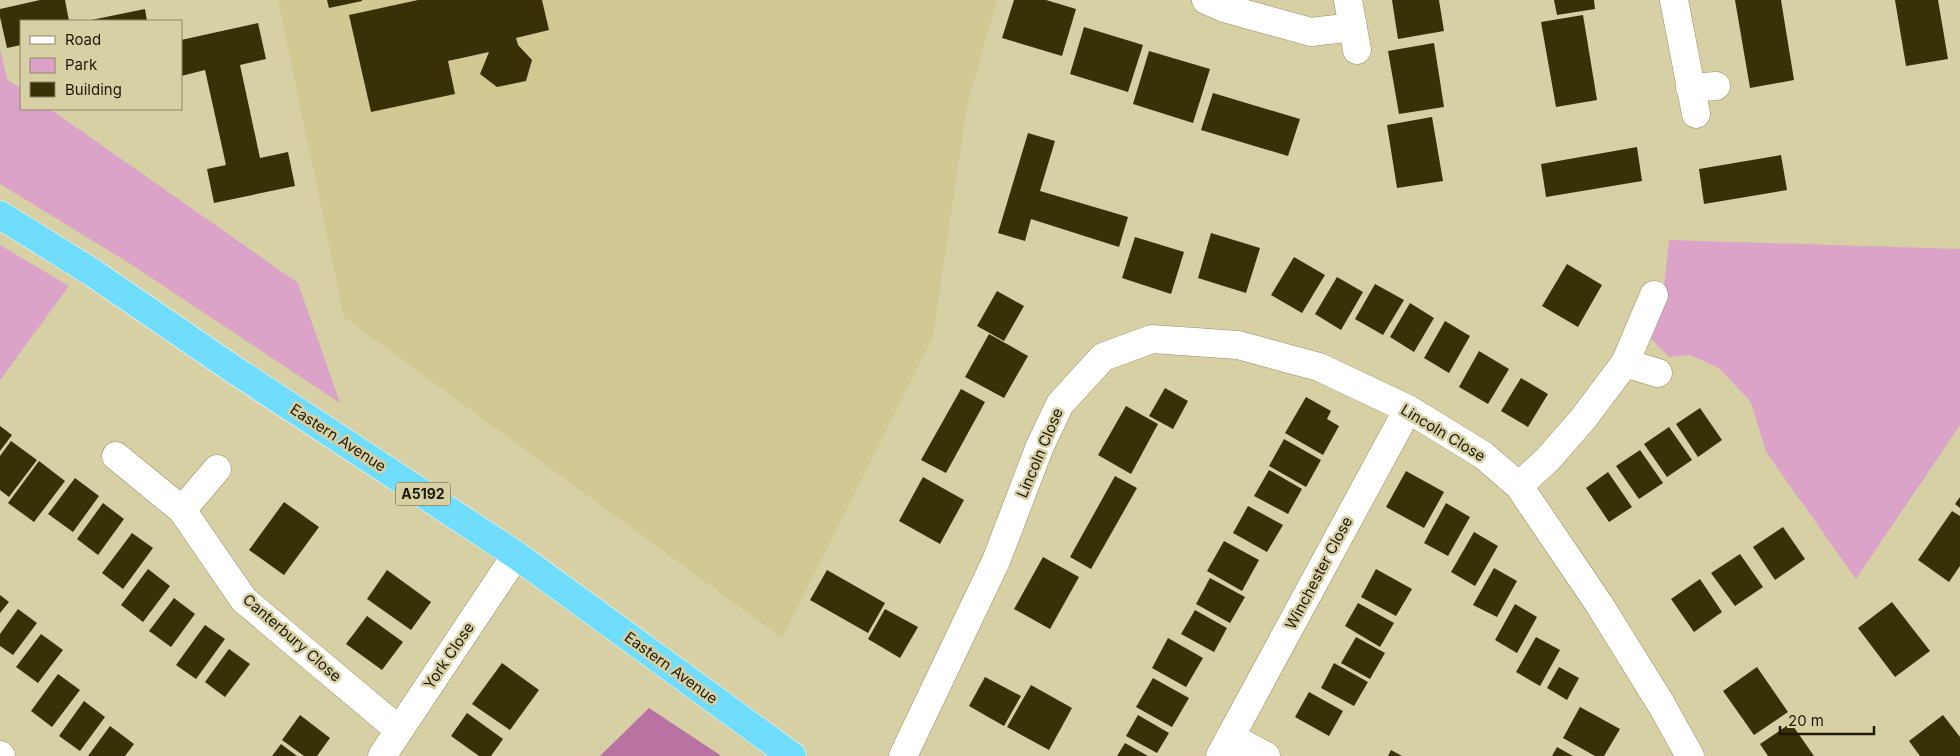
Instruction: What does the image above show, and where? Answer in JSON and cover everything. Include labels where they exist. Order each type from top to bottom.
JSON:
[{"type":"highway","name":"Eastern Avenue","points":[[0,215],[90,271],[233,369],[516,555],[792,756]]},
{"type":"street","points":[[1206,0],[1224,8],[1311,32],[1355,38],[1348,0]]},
{"type":"street","points":[[1674,0],[1703,87],[1696,114]]},
{"type":"street","points":[[1519,486],[1548,459],[1583,419],[1625,363],[1654,295]]},
{"type":"street","name":"Lincoln Close","points":[[903,756],[996,561],[1040,446],[1060,404],[1103,357],[1152,338],[1238,345],[1319,366],[1408,409],[1483,455],[1519,486],[1599,604],[1661,704],[1690,756]]},
{"type":"street","points":[[1625,363],[1658,373]]},
{"type":"street","name":"Winchester Close","points":[[1266,756],[1225,747],[1408,409]]},
{"type":"street","name":"Canterbury Close","points":[[116,456],[182,510],[244,600],[399,730]]},
{"type":"street","points":[[182,510],[217,469]]},
{"type":"street","name":"York Close","points":[[382,756],[516,555]]},
{"type":"shaded area","points":[[278,0],[997,0],[967,106],[933,337],[782,638],[344,317]]},
{"type":"shaded area","points":[[649,708],[720,755],[720,756],[600,756]]},
{"type":"green space","points":[[0,48],[7,79],[20,88],[20,110],[51,110],[298,283],[340,403],[129,263],[0,184]]},
{"type":"green space","points":[[1669,240],[1960,249],[1960,425],[1856,579],[1766,452],[1751,402],[1719,368],[1690,355],[1669,357],[1644,331],[1664,287]]},
{"type":"green space","points":[[0,245],[69,286],[0,380]]},
{"type":"building","points":[[40,0],[65,0],[69,20],[20,20],[20,45],[7,48],[0,9]]},
{"type":"building","points":[[327,0],[362,0],[362,1],[329,8]]},
{"type":"building","points":[[418,0],[542,0],[549,30],[516,38],[518,45],[532,60],[526,81],[497,87],[480,74],[489,52],[448,61],[455,94],[371,112],[349,15]]},
{"type":"building","points":[[1014,0],[1046,0],[1076,9],[1062,56],[1002,38]]},
{"type":"building","points":[[1392,0],[1439,0],[1444,31],[1398,39]]},
{"type":"building","points":[[1554,0],[1594,0],[1595,9],[1557,15]]},
{"type":"building","points":[[1735,0],[1781,0],[1794,80],[1750,88]]},
{"type":"building","points":[[1895,0],[1938,0],[1948,59],[1906,66]]},
{"type":"building","points":[[145,9],[147,20],[91,20]]},
{"type":"building","points":[[1583,15],[1597,100],[1556,107],[1541,22]]},
{"type":"building","points":[[258,23],[266,59],[240,65],[260,158],[288,152],[295,186],[214,203],[207,169],[226,165],[205,70],[182,76],[182,40]]},
{"type":"building","points":[[1084,27],[1143,45],[1128,92],[1070,74]]},
{"type":"building","points":[[1434,43],[1444,107],[1399,114],[1388,51]]},
{"type":"building","points":[[1149,51],[1210,69],[1193,123],[1133,104]]},
{"type":"building","points":[[1213,93],[1300,119],[1288,156],[1201,130]]},
{"type":"building","points":[[1432,117],[1443,181],[1397,188],[1387,125]]},
{"type":"building","points":[[1028,133],[1055,141],[1040,191],[1128,217],[1119,247],[1031,219],[1025,241],[998,233]]},
{"type":"building","points":[[1637,147],[1642,181],[1546,197],[1541,164]]},
{"type":"building","points":[[1781,155],[1787,190],[1704,204],[1699,169]]},
{"type":"building","points":[[1211,233],[1260,248],[1246,293],[1198,278]]},
{"type":"building","points":[[1135,237],[1184,252],[1171,294],[1122,278]]},
{"type":"building","points":[[1294,257],[1325,275],[1302,313],[1271,295]]},
{"type":"building","points":[[1567,264],[1602,285],[1578,327],[1542,306]]},
{"type":"building","points":[[1337,277],[1363,292],[1341,330],[1315,314]]},
{"type":"building","points":[[1375,284],[1404,300],[1383,335],[1355,319]]},
{"type":"building","points":[[997,291],[1024,306],[1004,341],[977,326]]},
{"type":"building","points":[[1410,303],[1434,318],[1414,352],[1390,337]]},
{"type":"building","points":[[1445,321],[1470,336],[1449,373],[1424,358]]},
{"type":"building","points":[[989,334],[1028,356],[1004,398],[965,377]]},
{"type":"building","points":[[1479,351],[1509,369],[1488,404],[1459,387]]},
{"type":"building","points":[[1521,378],[1548,394],[1528,427],[1501,411]]},
{"type":"building","points":[[1165,388],[1188,401],[1173,429],[1149,416]]},
{"type":"building","points":[[961,389],[985,402],[946,473],[921,460]]},
{"type":"building","points":[[1306,397],[1331,411],[1327,419],[1339,426],[1323,455],[1285,433]]},
{"type":"building","points":[[1126,406],[1158,424],[1131,474],[1098,455]]},
{"type":"building","points":[[1700,408],[1722,440],[1698,457],[1676,424]]},
{"type":"building","points":[[0,426],[12,435],[0,451]]},
{"type":"building","points":[[1669,427],[1692,460],[1667,477],[1644,444]]},
{"type":"building","points":[[1284,439],[1321,460],[1306,487],[1269,466]]},
{"type":"building","points":[[11,441],[37,460],[9,497],[0,490],[0,456]]},
{"type":"building","points":[[1640,450],[1663,483],[1639,499],[1616,466]]},
{"type":"building","points":[[39,461],[65,481],[34,522],[8,503]]},
{"type":"building","points":[[1269,470],[1302,489],[1288,514],[1254,496]]},
{"type":"building","points":[[1406,471],[1444,492],[1424,528],[1386,507]]},
{"type":"building","points":[[1608,472],[1632,507],[1609,522],[1586,488]]},
{"type":"building","points":[[1115,476],[1137,488],[1091,569],[1070,557]]},
{"type":"building","points":[[923,477],[964,500],[940,544],[899,521]]},
{"type":"building","points":[[75,478],[99,496],[73,532],[48,514]]},
{"type":"building","points":[[1960,497],[1960,508],[1955,504]]},
{"type":"building","points":[[284,502],[319,527],[284,575],[249,550]]},
{"type":"building","points":[[103,503],[124,519],[98,555],[77,539]]},
{"type":"building","points":[[1446,503],[1470,517],[1448,556],[1424,543]]},
{"type":"building","points":[[1248,506],[1283,525],[1267,552],[1233,533]]},
{"type":"building","points":[[1952,511],[1960,516],[1960,566],[1949,582],[1918,560]]},
{"type":"building","points":[[1783,527],[1805,559],[1775,580],[1753,547]]},
{"type":"building","points":[[1474,532],[1498,546],[1475,586],[1451,572]]},
{"type":"building","points":[[132,533],[153,548],[123,589],[102,573]]},
{"type":"building","points":[[1224,541],[1259,560],[1242,591],[1207,571]]},
{"type":"building","points":[[1740,554],[1763,587],[1735,606],[1711,573]]},
{"type":"building","points":[[1043,557],[1079,577],[1050,629],[1014,609]]},
{"type":"building","points":[[1494,568],[1517,581],[1497,617],[1473,605]]},
{"type":"building","points":[[148,569],[170,586],[143,622],[121,605]]},
{"type":"building","points":[[1376,569],[1412,589],[1396,616],[1361,597]]},
{"type":"building","points":[[387,570],[431,602],[411,630],[367,599]]},
{"type":"building","points":[[827,570],[885,603],[868,633],[810,600]]},
{"type":"building","points":[[1210,578],[1245,597],[1230,623],[1196,604]]},
{"type":"building","points":[[1700,579],[1722,612],[1694,632],[1671,599]]},
{"type":"building","points":[[0,595],[9,602],[0,613]]},
{"type":"building","points":[[174,598],[195,614],[171,647],[149,631]]},
{"type":"building","points":[[1892,602],[1930,651],[1895,677],[1858,628]]},
{"type":"building","points":[[1358,603],[1394,623],[1380,647],[1345,626]]},
{"type":"building","points":[[1515,604],[1537,617],[1517,653],[1495,640]]},
{"type":"building","points":[[18,609],[37,623],[13,655],[0,646],[0,634]]},
{"type":"building","points":[[885,609],[918,627],[900,658],[868,639]]},
{"type":"building","points":[[1195,610],[1227,628],[1214,652],[1181,634]]},
{"type":"building","points":[[367,616],[403,642],[382,670],[346,644]]},
{"type":"building","points":[[205,625],[225,639],[196,679],[176,665]]},
{"type":"building","points":[[41,634],[63,650],[38,683],[16,667]]},
{"type":"building","points":[[1356,637],[1385,653],[1370,679],[1341,663]]},
{"type":"building","points":[[1536,637],[1560,650],[1540,686],[1516,672]]},
{"type":"building","points":[[1168,638],[1203,658],[1186,687],[1152,668]]},
{"type":"building","points":[[229,649],[250,664],[225,697],[205,682]]},
{"type":"building","points":[[502,663],[539,690],[510,730],[472,704]]},
{"type":"building","points":[[1334,663],[1368,682],[1354,706],[1321,688]]},
{"type":"building","points":[[1559,667],[1579,678],[1567,700],[1547,688]]},
{"type":"building","points":[[1757,667],[1788,712],[1754,735],[1723,691]]},
{"type":"building","points":[[58,674],[80,690],[52,727],[31,711]]},
{"type":"building","points":[[985,677],[1021,696],[1004,726],[969,706]]},
{"type":"building","points":[[1153,678],[1189,698],[1172,727],[1136,707]]},
{"type":"building","points":[[1031,685],[1072,708],[1049,750],[1007,727]]},
{"type":"building","points":[[1309,692],[1343,711],[1329,736],[1295,717]]},
{"type":"building","points":[[84,701],[105,717],[80,751],[59,736]]},
{"type":"building","points":[[1580,707],[1620,729],[1604,756],[1595,756],[1563,738]]},
{"type":"building","points":[[467,713],[503,739],[491,756],[479,756],[451,736]]},
{"type":"building","points":[[300,715],[330,738],[317,756],[304,756],[282,740]]},
{"type":"building","points":[[1138,715],[1169,733],[1157,753],[1126,736]]},
{"type":"building","points":[[1943,715],[1960,737],[1960,756],[1920,756],[1909,741]]},
{"type":"building","points":[[1791,723],[1814,756],[1768,756],[1760,744]]},
{"type":"building","points":[[110,726],[134,744],[125,756],[88,756]]},
{"type":"building","points":[[1125,743],[1148,756],[1117,756]]},
{"type":"building","points":[[281,744],[297,756],[272,756]]},
{"type":"building","points":[[1557,747],[1573,756],[1552,756]]},
{"type":"building","points":[[1391,750],[1402,756],[1388,756]]}]
